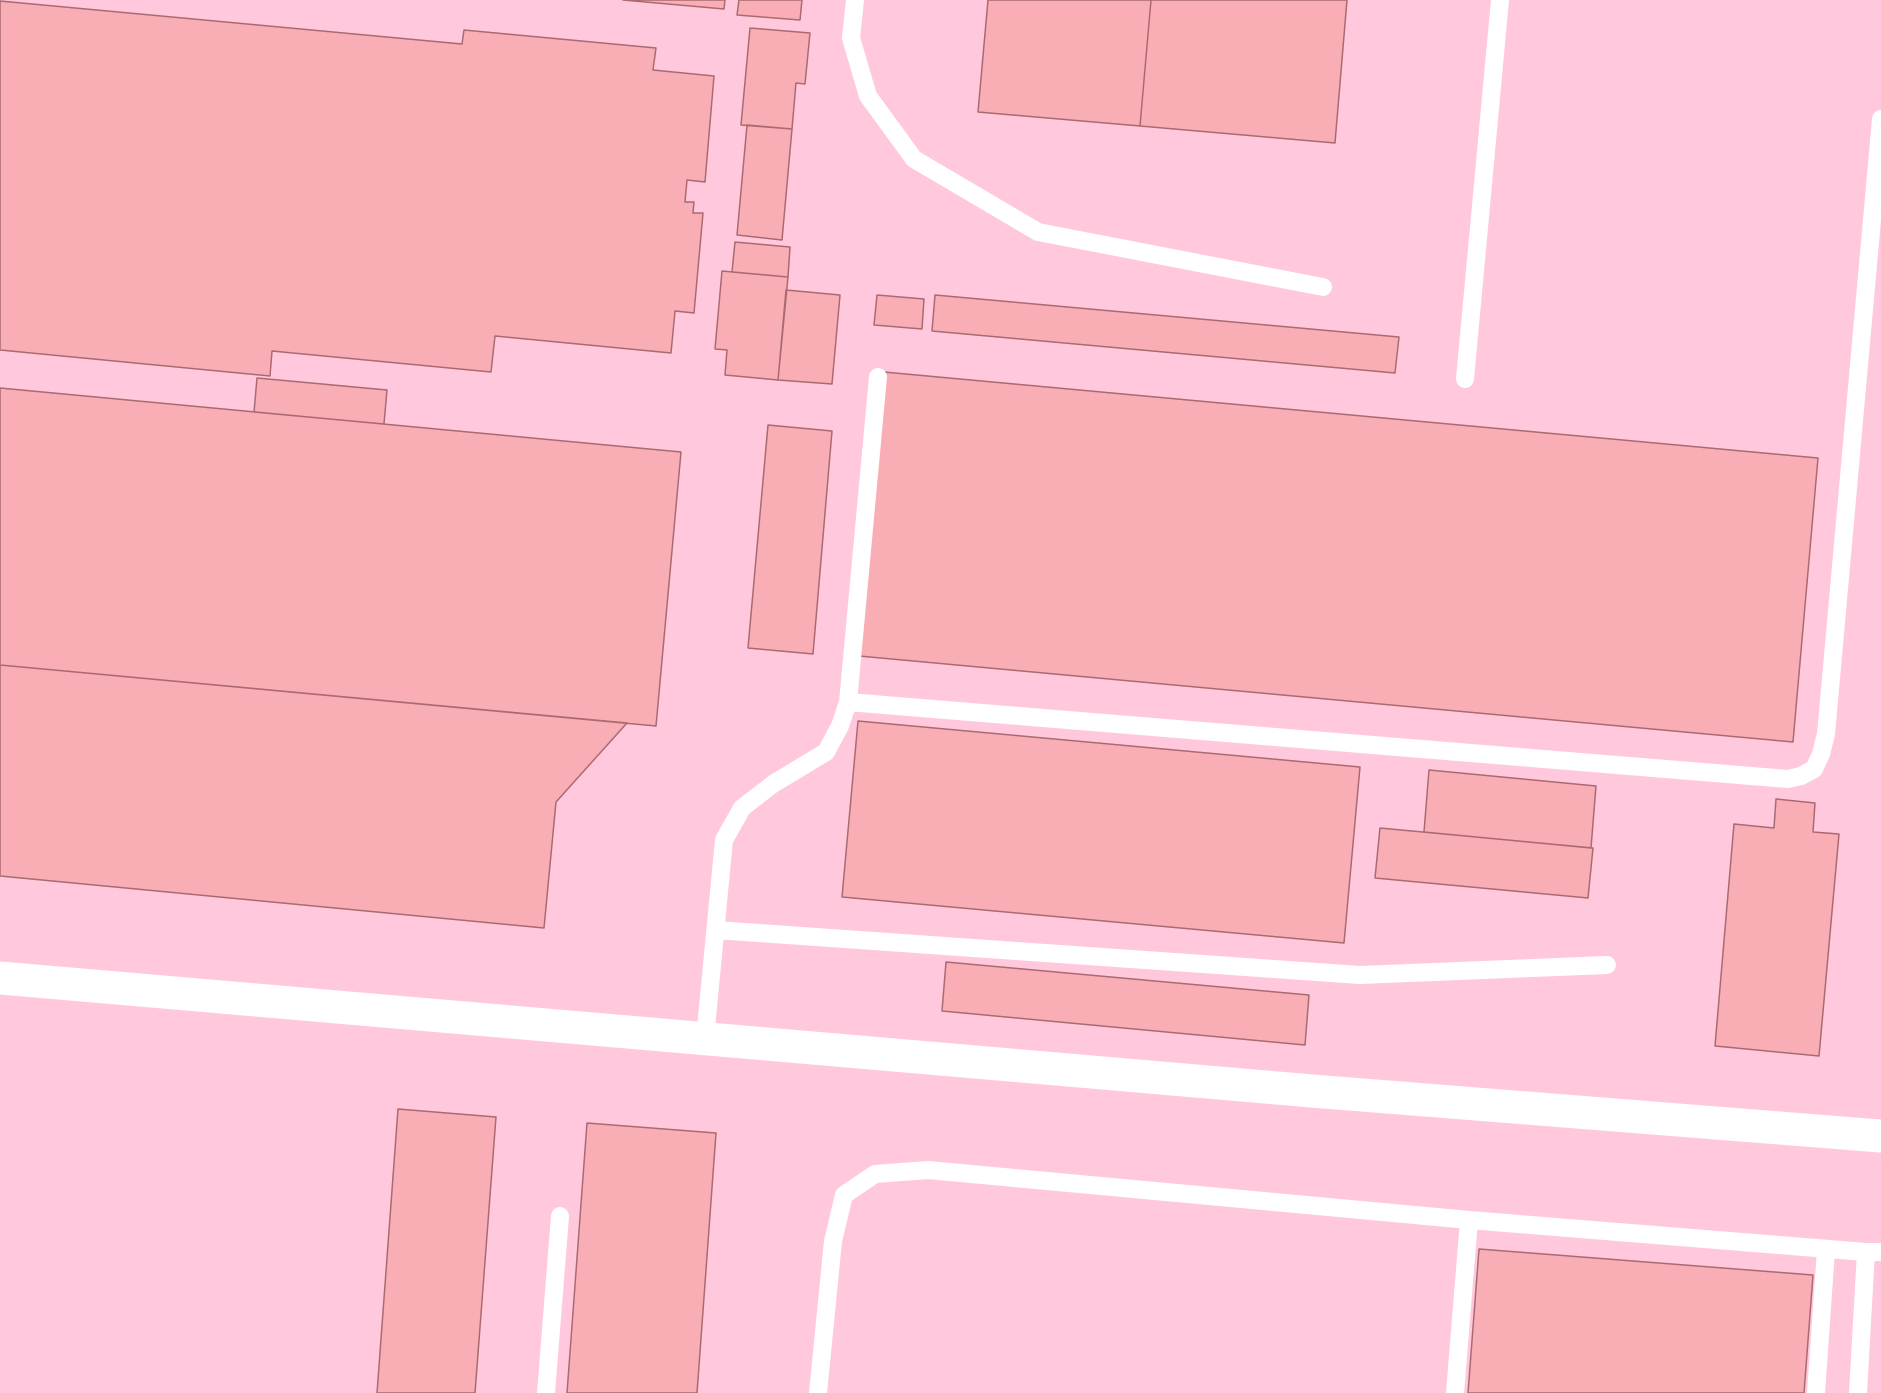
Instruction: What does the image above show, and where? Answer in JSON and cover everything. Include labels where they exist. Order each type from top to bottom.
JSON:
[{"type":"street","points":[[0,978],[1881,1136]]},
{"type":"lane","points":[[855,0],[851,38],[867,96],[914,159],[1038,232],[1323,287]]},
{"type":"lane","points":[[1465,380],[1500,0]]},
{"type":"lane","points":[[848,702],[1788,779],[1801,776],[1814,769],[1826,735],[1881,119]]},
{"type":"lane","points":[[705,1038],[724,840],[742,808],[773,784],[826,752],[840,726],[848,702],[878,377]]},
{"type":"lane","points":[[716,930],[1360,975],[1607,966]]},
{"type":"lane","points":[[819,1393],[832,1241],[844,1195],[875,1174],[928,1170],[1469,1221],[1874,1252],[1858,1393]]},
{"type":"lane","points":[[546,1393],[560,1216]]},
{"type":"lane","points":[[1455,1393],[1469,1221]]},
{"type":"lane","points":[[1816,1393],[1826,1250]]},
{"type":"building","points":[[623,0],[725,0],[724,9]]},
{"type":"building","points":[[739,0],[802,0],[800,20],[737,15]]},
{"type":"building","points":[[988,0],[1151,0],[1140,126],[978,112]]},
{"type":"building","points":[[1151,0],[1347,0],[1335,143],[1140,126]]},
{"type":"building","points":[[0,1],[462,44],[464,30],[656,48],[653,70],[714,76],[705,182],[687,180],[685,202],[694,202],[693,213],[703,213],[694,313],[675,311],[671,353],[495,336],[491,372],[272,351],[270,376],[0,350]]},
{"type":"building","points":[[750,28],[810,33],[805,84],[796,83],[792,129],[741,125]]},
{"type":"building","points":[[747,125],[792,129],[782,240],[737,235]]},
{"type":"building","points":[[735,242],[790,247],[788,277],[732,272]]},
{"type":"building","points":[[722,271],[788,277],[778,380],[725,375],[727,350],[715,349]]},
{"type":"building","points":[[786,290],[840,295],[832,384],[778,380]]},
{"type":"building","points":[[877,295],[924,299],[922,329],[874,325]]},
{"type":"building","points":[[935,295],[1399,337],[1395,373],[932,331]]},
{"type":"building","points":[[884,372],[1818,458],[1793,742],[859,656]]},
{"type":"building","points":[[257,378],[387,390],[384,424],[254,412]]},
{"type":"building","points":[[0,388],[681,452],[656,726],[0,665]]},
{"type":"building","points":[[768,425],[832,431],[813,654],[748,648]]},
{"type":"building","points":[[0,665],[627,723],[556,802],[544,928],[0,876]]},
{"type":"building","points":[[858,721],[1360,767],[1344,943],[842,897]]},
{"type":"building","points":[[1429,770],[1596,786],[1591,848],[1424,832]]},
{"type":"building","points":[[1776,799],[1815,803],[1813,832],[1839,834],[1819,1056],[1715,1046],[1734,824],[1774,828]]},
{"type":"building","points":[[1380,828],[1593,848],[1588,898],[1375,878]]},
{"type":"building","points":[[946,962],[1309,995],[1305,1045],[942,1011]]},
{"type":"building","points":[[398,1109],[496,1117],[475,1393],[377,1393]]},
{"type":"building","points":[[587,1123],[716,1133],[697,1393],[567,1393]]},
{"type":"building","points":[[1479,1249],[1813,1275],[1804,1393],[1468,1393]]}]
